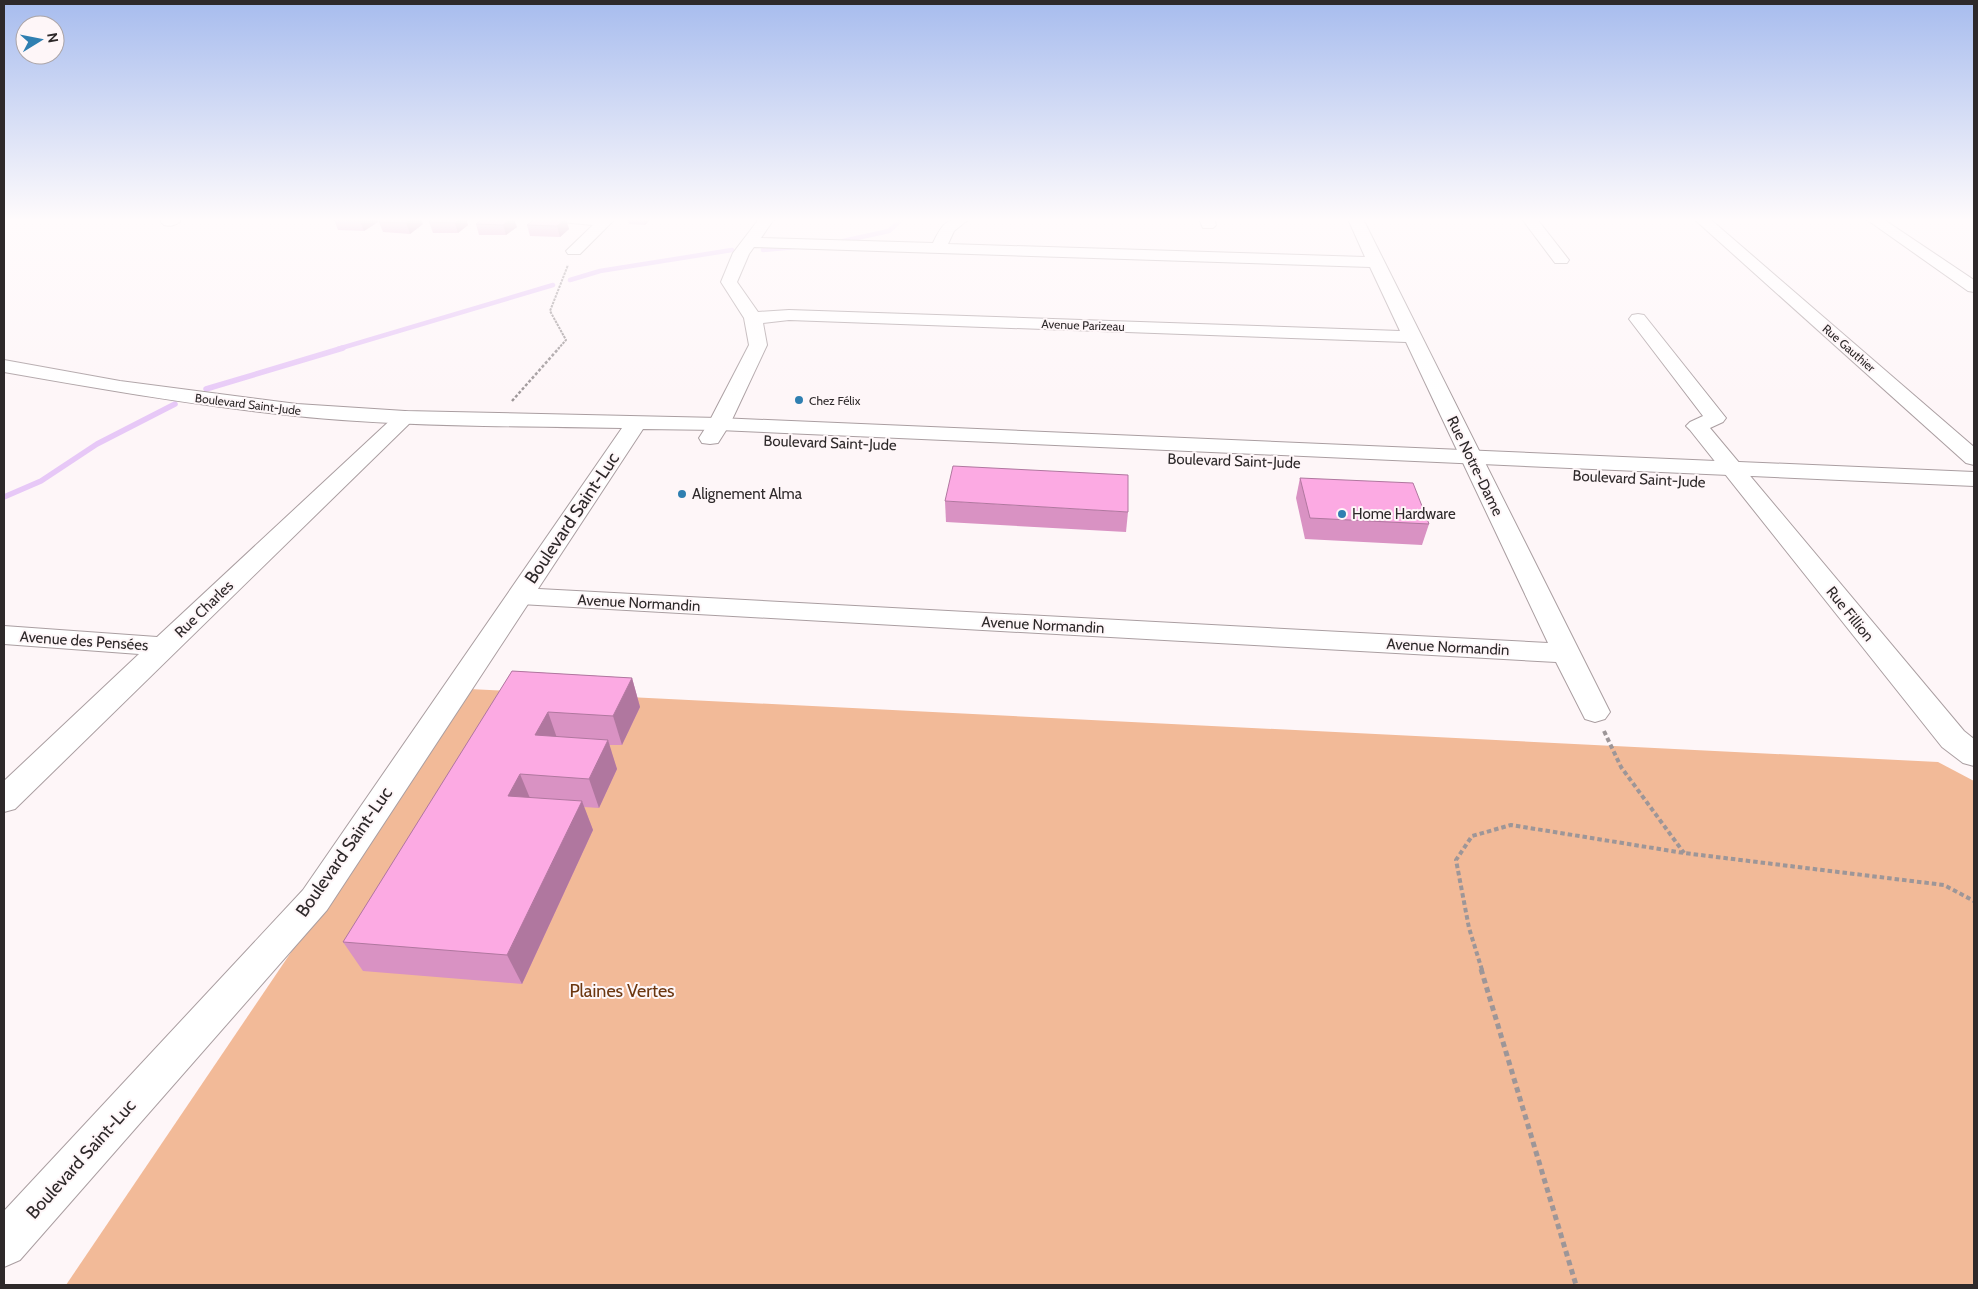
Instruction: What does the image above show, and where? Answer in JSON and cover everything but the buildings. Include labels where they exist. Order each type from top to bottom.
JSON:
[{"type":"street","points":[[715,431],[758,345],[753,318],[729,282],[730,279]]},
{"type":"street","name":"Rue Notre-Dame","points":[[1385,279],[1595,712]]},
{"type":"street","name":"Rue Gauthier","points":[[1770,279],[1974,458]]},
{"type":"street","points":[[1962,279],[1974,287]]},
{"type":"street","name":"Avenue Parizeau","points":[[753,318],[789,315],[1414,337]]},
{"type":"street","name":"Rue Fillion","points":[[1638,319],[1716,418],[1697,426],[1953,739],[1974,755]]},
{"type":"street","name":"Boulevard Saint-Jude","points":[[4,366],[120,387],[297,410],[632,429],[715,431],[1737,476],[1974,495]]},
{"type":"street","name":"Rue Charles","points":[[4,800],[405,417]]},
{"type":"street","name":"Boulevard Saint-Luc","points":[[4,1244],[315,900],[632,429]]},
{"type":"street","name":"Boulevard Saint-Jude","points":[[1737,476],[1974,478]]},
{"type":"street","name":"Avenue Normandin","points":[[520,596],[1567,653]]},
{"type":"street","name":"Avenue des Pensées","points":[[4,635],[164,647]]},
{"type":"path","points":[[495,420],[566,340],[550,311],[563,279]]},
{"type":"path","points":[[1595,712],[1620,767],[1684,853]]},
{"type":"path","points":[[1576,1285],[1469,928],[1456,860],[1472,836],[1512,825],[1684,853],[1944,885],[1974,901]]},
{"type":"green space","name":"Plaines Vertes","points":[[469,689],[1938,762],[1974,781],[1974,1285],[66,1285]]},
{"type":"waterway","points":[[338,349],[553,285]]},
{"type":"waterway","points":[[206,389],[343,348]]},
{"type":"waterway","points":[[4,497],[41,481],[97,444],[175,404]]},
{"type":"place","name":"Chez Félix","points":[[799,400]]},
{"type":"place","name":"Alignement Alma","points":[[682,494]]},
{"type":"place","name":"Home Hardware","points":[[1342,514]]}]
